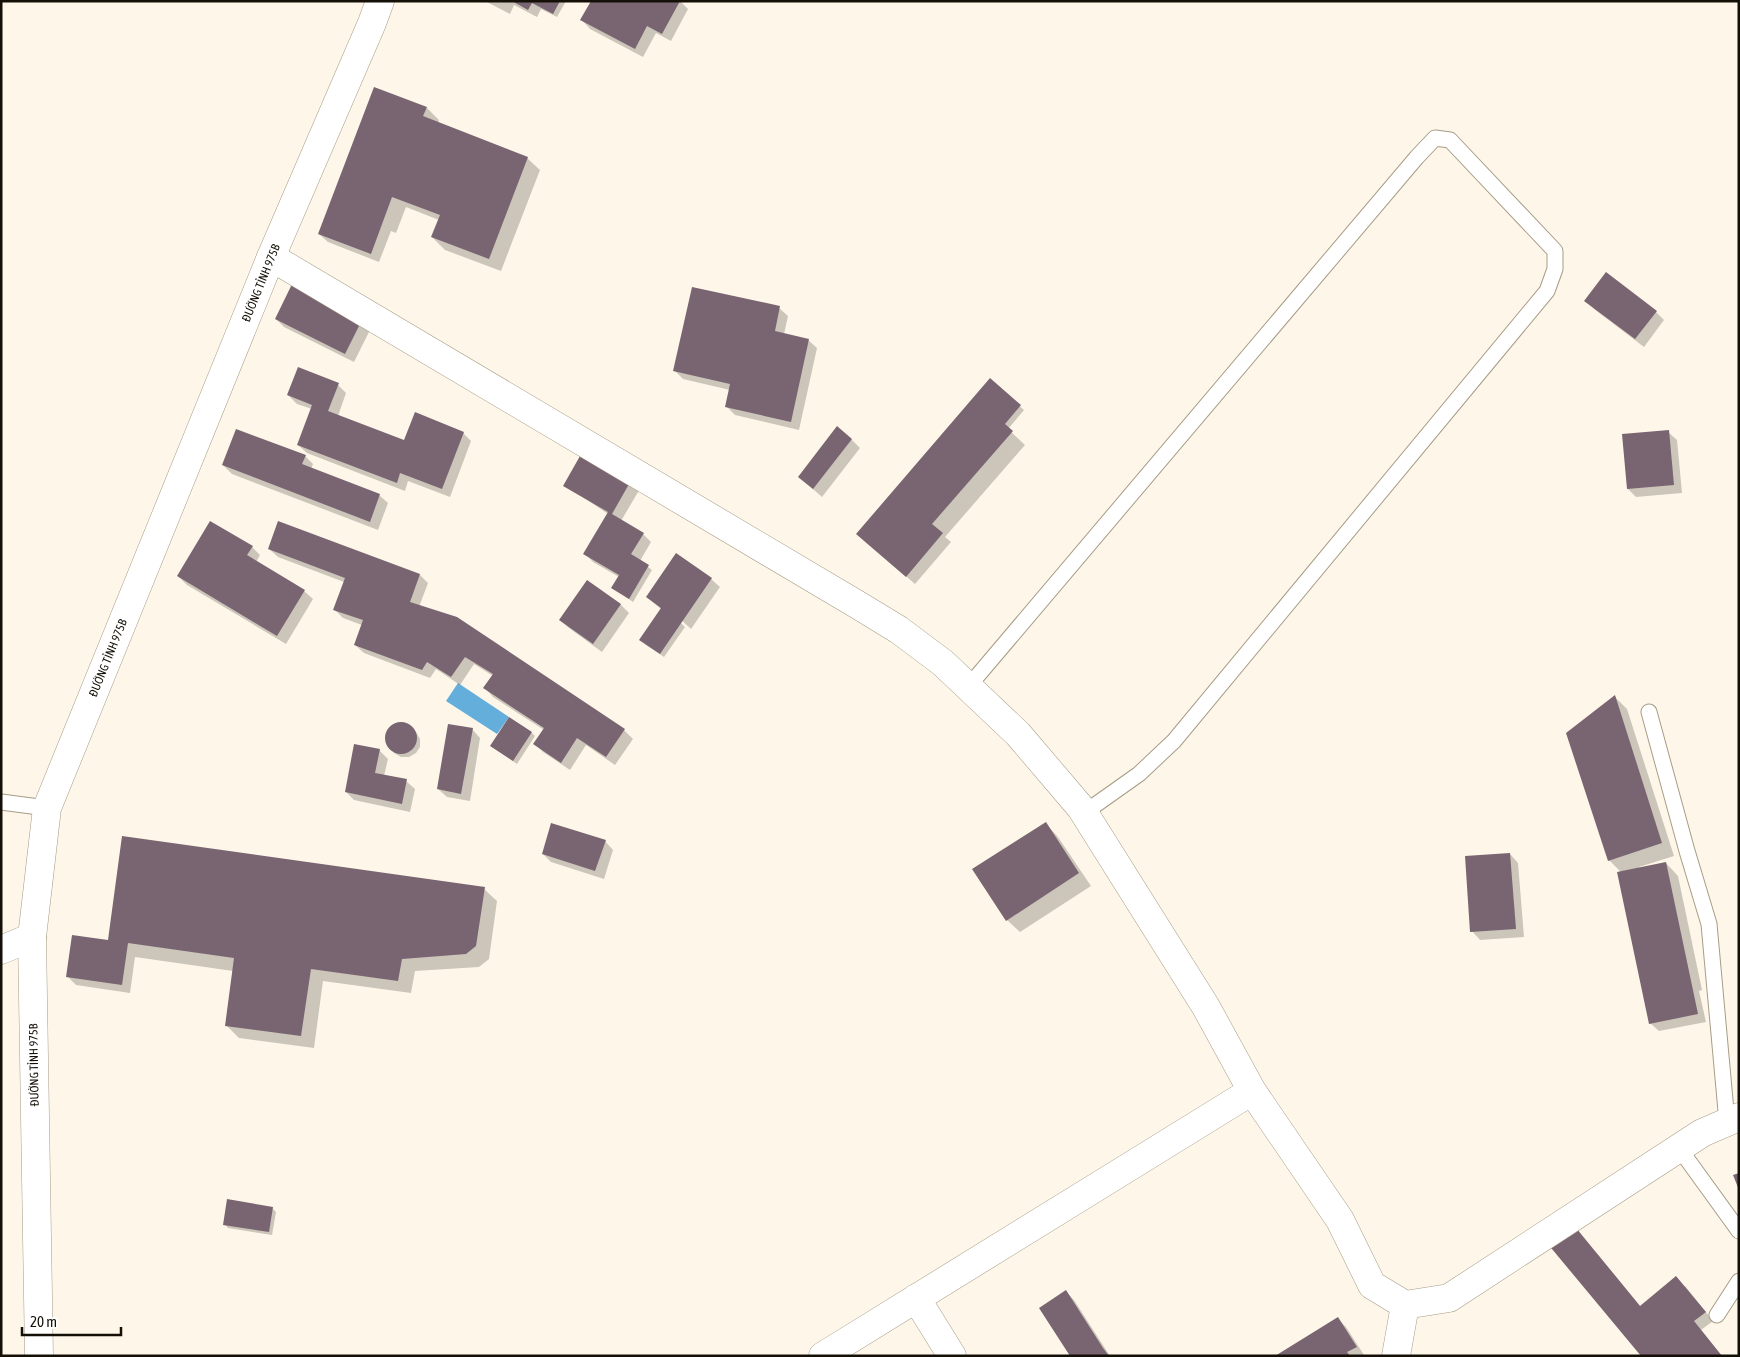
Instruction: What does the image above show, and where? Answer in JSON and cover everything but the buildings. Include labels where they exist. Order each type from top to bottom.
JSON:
[{"type":"street","name":"ĐƯỜNG TỈNH 975B","points":[[39,1356],[32,937],[47,808],[271,257],[380,1]]},
{"type":"street","points":[[271,257],[899,630],[943,663],[1018,734],[1084,813],[1206,1007],[1252,1091],[1340,1220],[1372,1285],[1405,1305],[1449,1298],[1702,1133],[1733,1120]]},
{"type":"street","points":[[1,950],[32,937]]},
{"type":"street","points":[[822,1356],[1252,1091]]},
{"type":"street","points":[[916,1298],[952,1356]]},
{"type":"street","points":[[1396,1356],[1405,1305]]},
{"type":"lane","points":[[968,687],[1417,157],[1435,138],[1450,140],[1554,251],[1555,269],[1547,291],[1174,741],[1139,774],[1084,813]]},
{"type":"lane","points":[[1649,712],[1709,924],[1733,1120]]},
{"type":"lane","points":[[1,802],[47,808]]},
{"type":"lane","points":[[1679,1148],[1739,1230]]},
{"type":"lane","points":[[1718,1315],[1739,1281]]},
{"type":"water","points":[[458,683],[509,717],[497,734],[446,701]]}]
